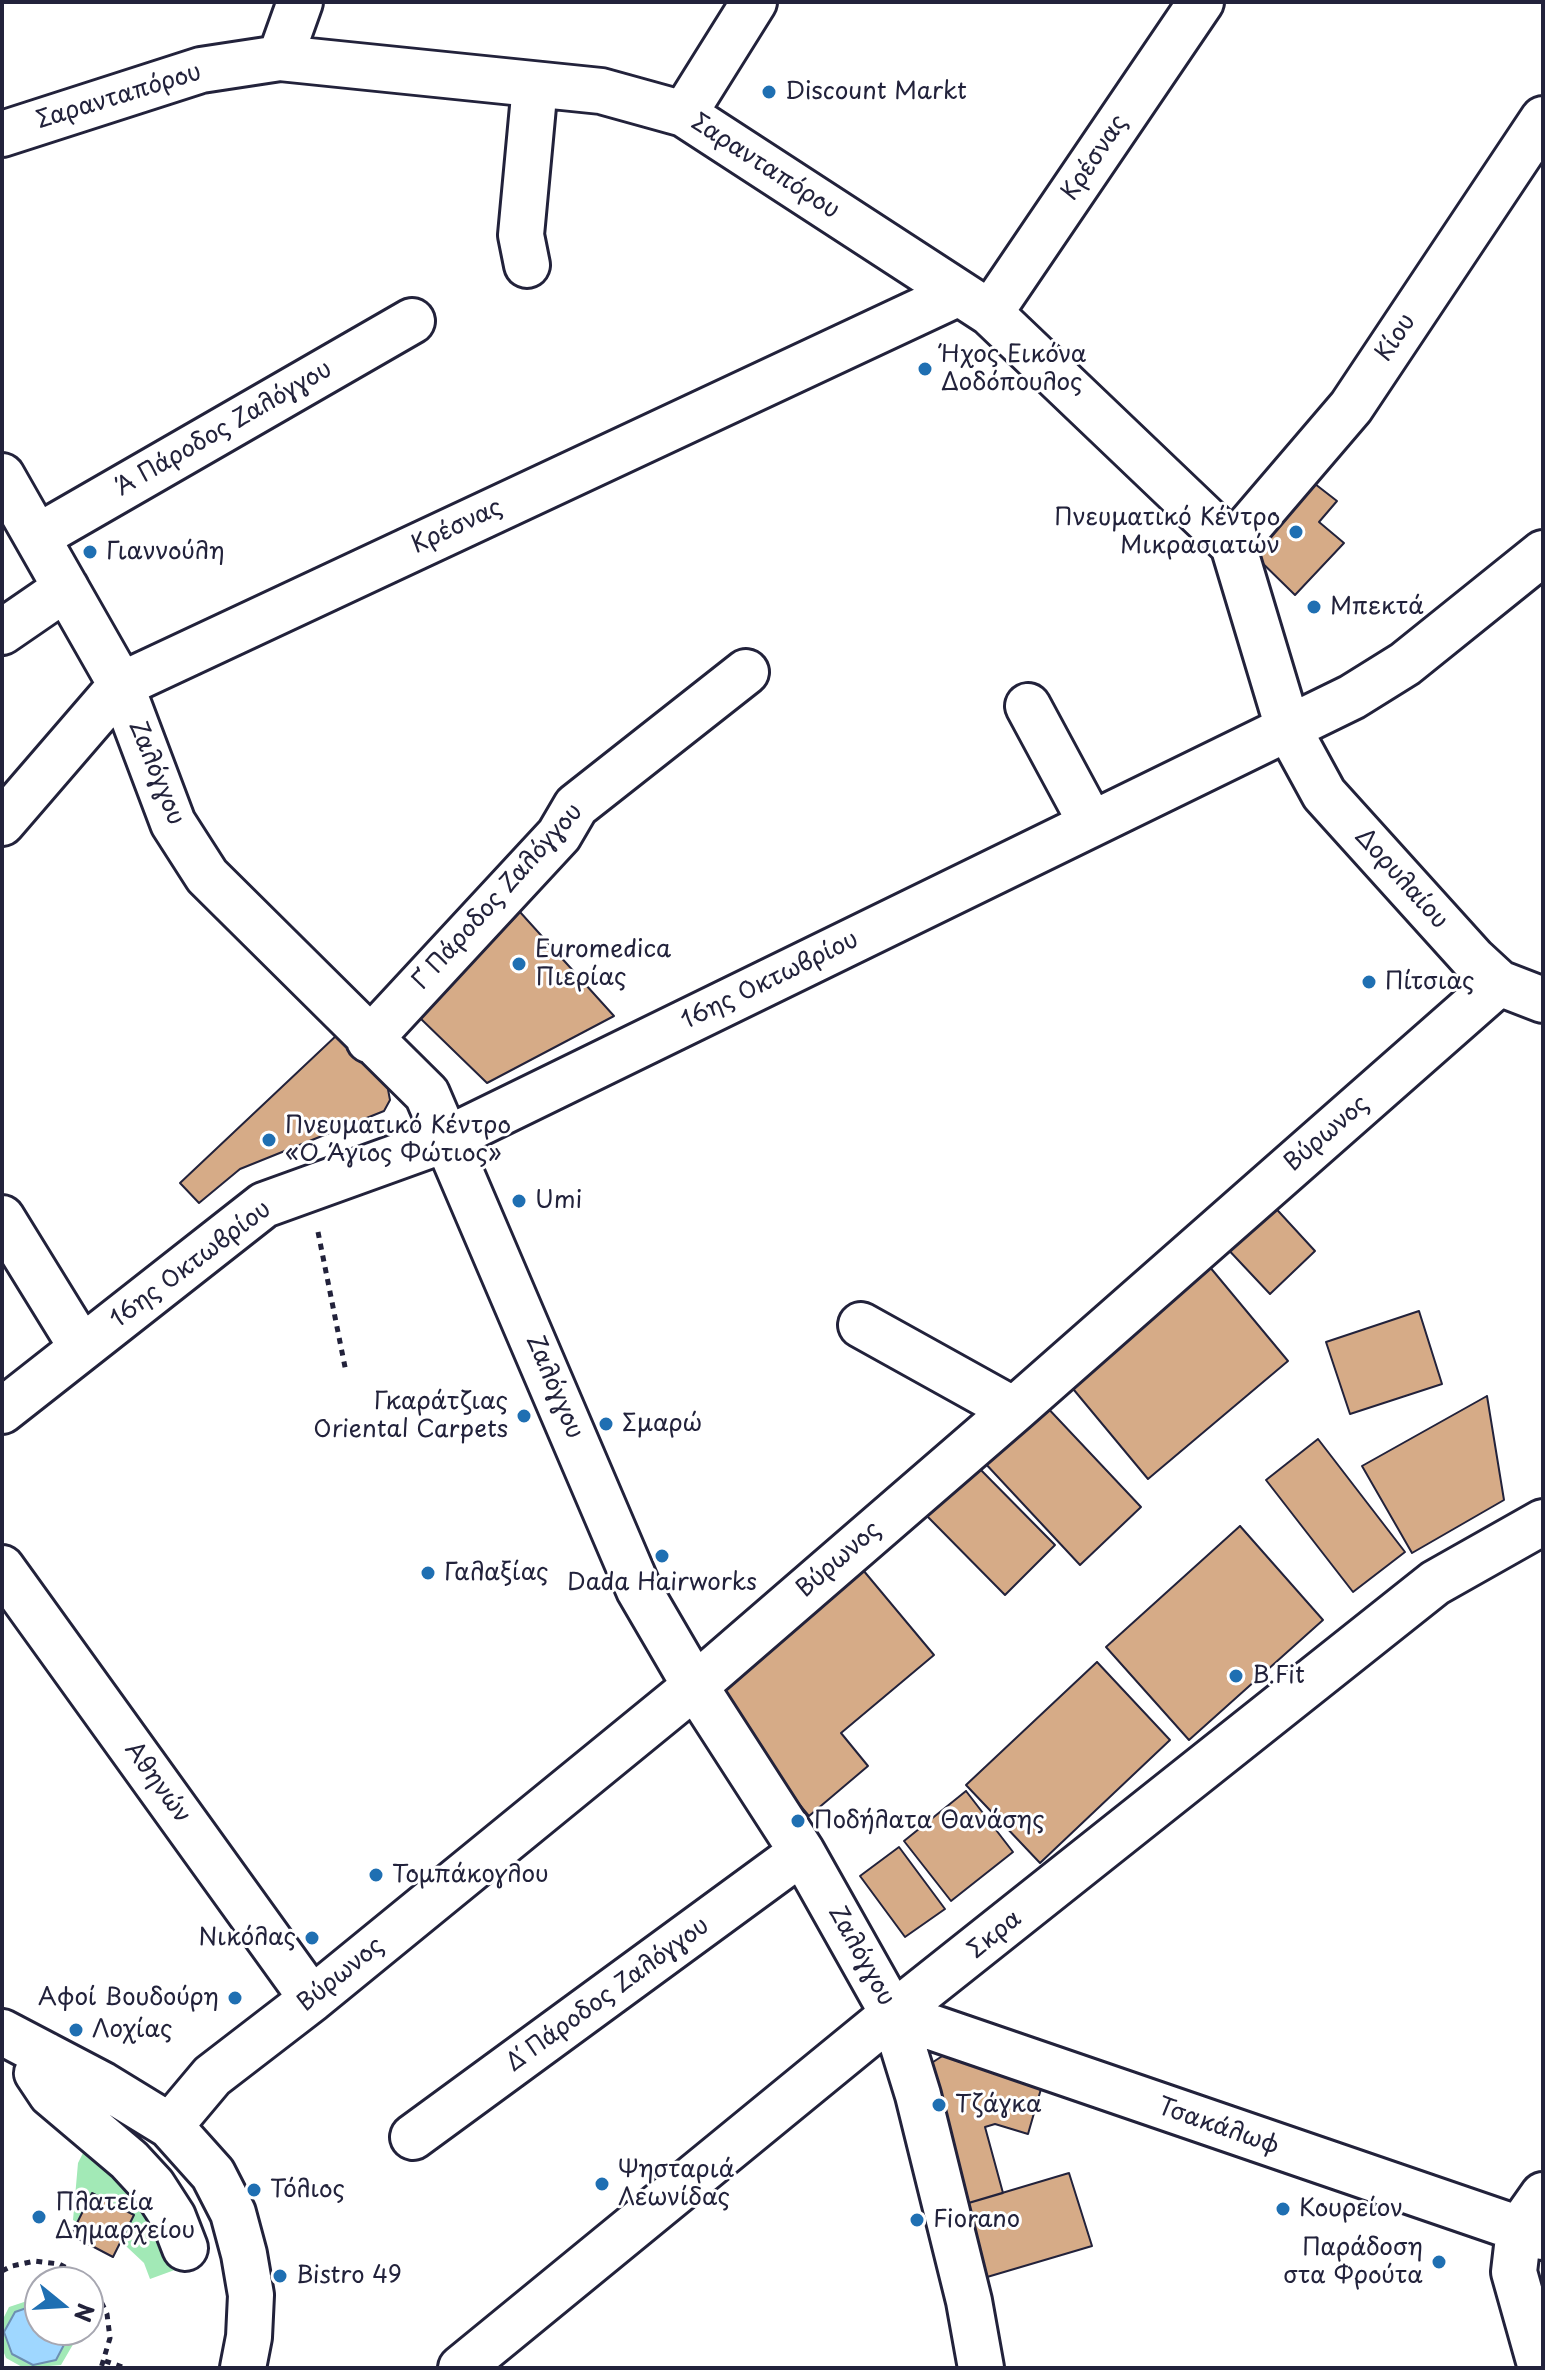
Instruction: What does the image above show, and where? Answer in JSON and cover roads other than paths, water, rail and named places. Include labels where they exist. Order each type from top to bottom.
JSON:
[{"type":"street","points":[[280,58],[300,2]]},
{"type":"street","points":[[684,114],[754,2]]},
{"type":"street","name":"Κρέσνας","points":[[2,823],[121,685],[974,303],[1201,2]]},
{"type":"street","name":"Σαρανταπόρου","points":[[2,134],[201,70],[280,58],[601,91],[684,114],[974,303],[1233,545],[1288,728]]},
{"type":"street","points":[[527,265],[521,235],[535,85]]},
{"type":"street","name":"Κίου","points":[[1233,545],[1351,407],[1543,119]]},
{"type":"street","name":"Α΄ Πάροδος Ζαλόγγου","points":[[37,537],[412,321]]},
{"type":"street","name":"Ζαλόγγου","points":[[2,476],[121,685],[173,823],[207,876],[369,1040],[427,1094],[639,1590],[695,1686],[802,1852],[893,2014],[909,2062],[969,2301],[981,2368]]},
{"type":"street","name":"16ης Οκτωβρίου","points":[[2,1411],[264,1205],[447,1139],[1370,688],[1405,664],[1543,553]]},
{"type":"street","points":[[2,632],[66,588]]},
{"type":"street","name":"Γ΄ Πάροδος Ζαλόγγου","points":[[369,1040],[559,835],[576,806],[746,672]]},
{"type":"street","points":[[1028,706],[1091,823]]},
{"type":"street","name":"Δορυλαίου","points":[[1288,728],[1324,794],[1473,959],[1499,983],[1543,1000]]},
{"type":"street","name":"Βύρωνος","points":[[170,2126],[212,2076],[312,1999],[695,1686],[1499,983]]},
{"type":"street","points":[[2,1218],[82,1348]]},
{"type":"street","points":[[861,1325],[1014,1410]]},
{"type":"street","name":"Σκρα","points":[[461,2368],[893,2014],[1435,1583],[1543,1522]]},
{"type":"street","name":"Αθηνών","points":[[2,1568],[312,1999]]},
{"type":"street","name":"Δ΄ Πάροδος Ζαλόγγου","points":[[413,2137],[802,1852]]},
{"type":"street","name":"Τσακάλωφ","points":[[893,2014],[1535,2221]]},
{"type":"street","points":[[2,2032],[170,2126],[213,2174],[233,2213],[251,2295],[249,2337],[243,2368]]},
{"type":"street","points":[[909,2062],[930,2051],[954,2044],[983,2045]]},
{"type":"street","points":[[46,2055],[37,2073],[51,2094],[129,2160],[153,2186],[173,2217],[185,2248]]},
{"type":"street","points":[[1535,2221],[1514,2272],[1541,2368]]},
{"type":"water","points":[[24,2309],[24,2346],[63,2346],[56,2360],[33,2365],[12,2354],[4,2332],[15,2312]]},
{"type":"place","name":"Discount Markt","points":[[769,92]]},
{"type":"place","name":"Ήχος Εικόνα Δοδόπουλος","points":[[925,369]]},
{"type":"place","name":"Πνευματικό Κέντρο Μικρασιατών","points":[[1296,532]]},
{"type":"place","name":"Γιαννούλη","points":[[90,552]]},
{"type":"place","name":"Μπεκτά","points":[[1314,607]]},
{"type":"place","name":"Euromedica Πιερίας","points":[[519,964]]},
{"type":"place","name":"Πίτσιας","points":[[1369,982]]},
{"type":"place","name":"Πνευματικό Κέντρο «Ο Άγιος Φώτιος»","points":[[269,1140]]},
{"type":"place","name":"Umi","points":[[519,1201]]},
{"type":"place","name":"Γκαράτζιας Oriental Carpets","points":[[524,1416]]},
{"type":"place","name":"Σμαρώ","points":[[606,1424]]},
{"type":"place","name":"Dada Hairworks","points":[[662,1556]]},
{"type":"place","name":"Γαλαξίας","points":[[428,1573]]},
{"type":"place","name":"B.Fit","points":[[1236,1676]]},
{"type":"place","name":"Ποδήλατα Θανάσης","points":[[798,1821]]},
{"type":"place","name":"Τομπάκογλου","points":[[376,1875]]},
{"type":"place","name":"Νικόλας","points":[[312,1938]]},
{"type":"place","name":"Αφοί Βουδούρη","points":[[235,1998]]},
{"type":"place","name":"Λοχίας","points":[[76,2030]]},
{"type":"place","name":"Τζάγκα","points":[[939,2105]]},
{"type":"place","name":"Ψησταριά Λεωνίδας","points":[[602,2184]]},
{"type":"place","name":"Τόλιος","points":[[254,2190]]},
{"type":"place","name":"Κουρείον","points":[[1283,2209]]},
{"type":"place","name":"Πλατεία Δημαρχείου","points":[[39,2217]]},
{"type":"place","name":"Fiorano","points":[[917,2220]]},
{"type":"place","name":"Παράδοση στα Φρούτα","points":[[1439,2262]]},
{"type":"place","name":"Bistro 49","points":[[280,2276]]}]
